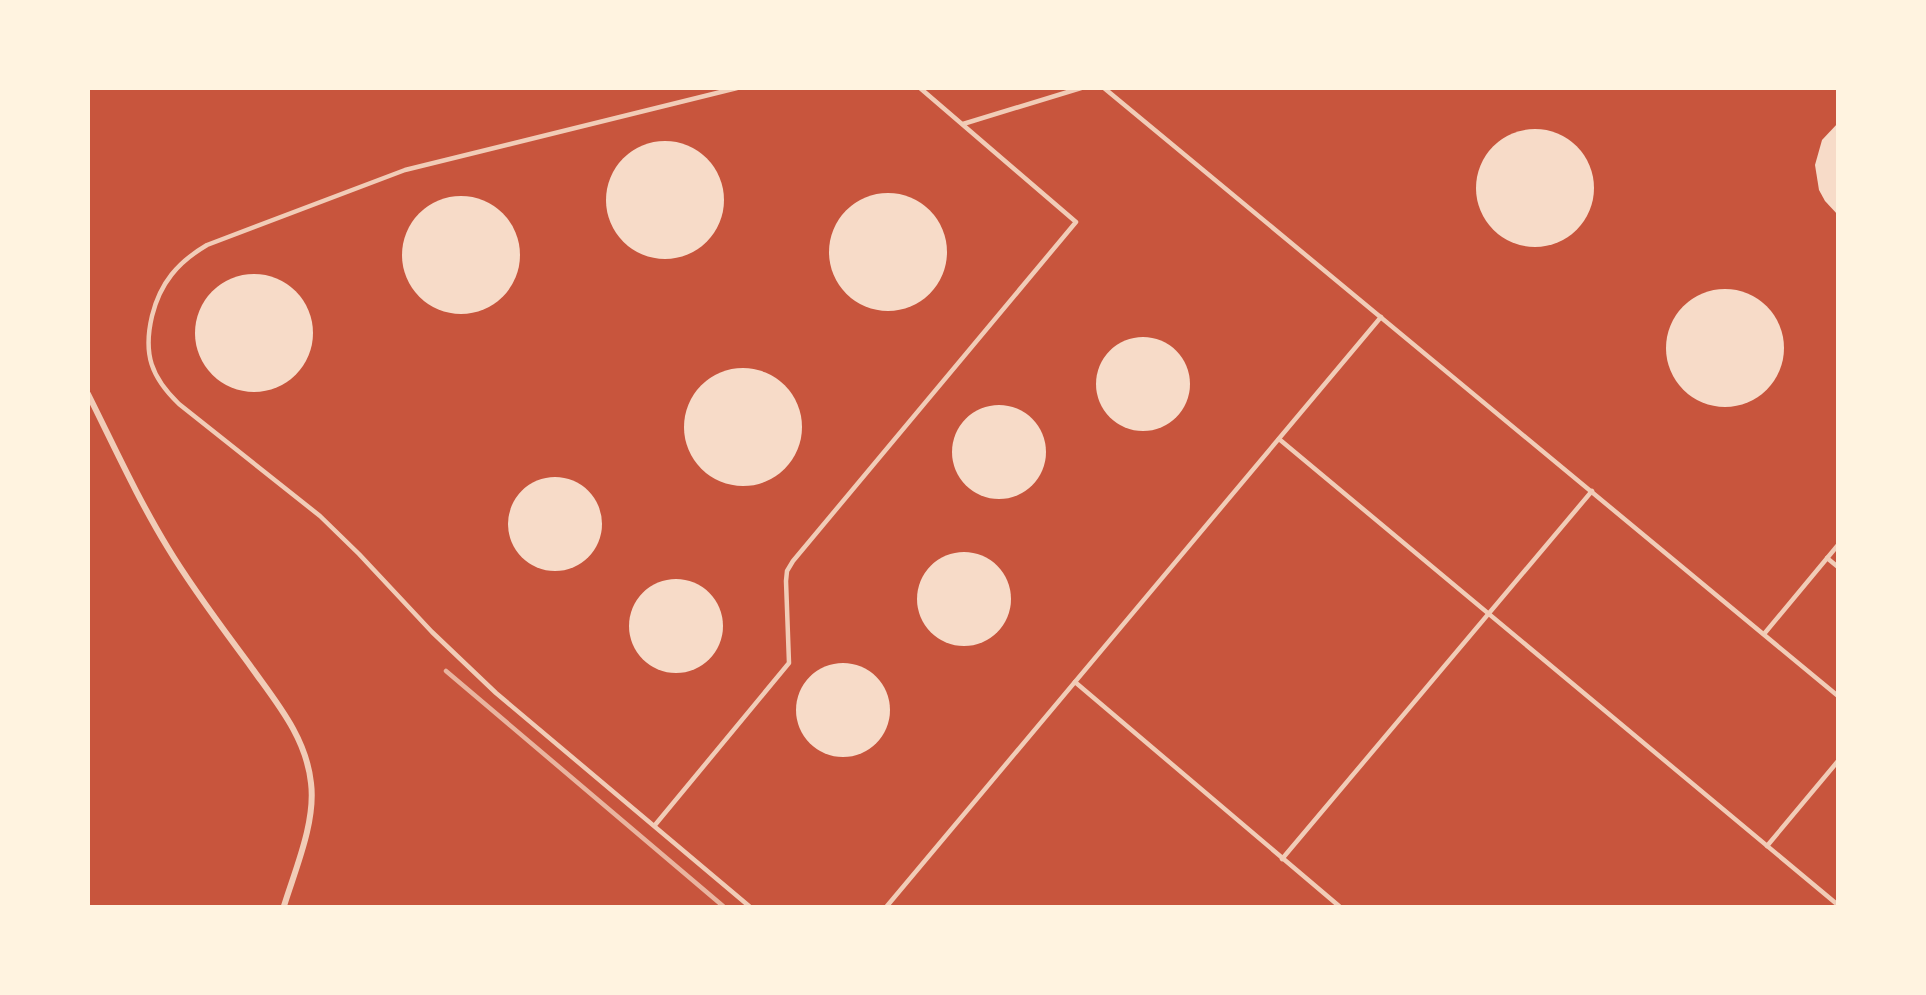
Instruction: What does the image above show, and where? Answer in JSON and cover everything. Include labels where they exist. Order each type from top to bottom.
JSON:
[{"type":"street","points":[[88,394],[167,547],[284,713],[302,746],[312,786],[308,831],[284,906]]},
{"type":"lane","points":[[737,88],[405,170],[235,233],[196,251],[172,273],[159,291],[148,333],[152,365],[162,386],[171,396],[326,522],[432,632],[495,693],[749,906]]},
{"type":"lane","points":[[655,825],[789,663],[786,581],[787,571],[793,561],[1076,222],[920,88]]},
{"type":"lane","points":[[963,124],[1081,88]]},
{"type":"lane","points":[[1104,88],[1838,696]]},
{"type":"lane","points":[[887,906],[1381,317]]},
{"type":"lane","points":[[1279,439],[1838,905]]},
{"type":"lane","points":[[1282,860],[1592,491]]},
{"type":"lane","points":[[1764,634],[1838,545]]},
{"type":"lane","points":[[1827,558],[1838,567]]},
{"type":"lane","points":[[1075,682],[1282,860],[1339,906]]},
{"type":"lane","points":[[1767,846],[1838,761]]},
{"type":"building","points":[[1838,123],[1838,215],[1825,201],[1819,190],[1815,165],[1822,140]]},
{"type":"building","points":[[1535,129],[1558,133],[1577,146],[1590,165],[1594,188],[1590,211],[1577,230],[1558,243],[1535,247],[1512,243],[1493,230],[1480,211],[1476,188],[1480,165],[1493,146],[1512,133]]},
{"type":"building","points":[[665,141],[688,145],[707,158],[720,177],[724,200],[720,223],[707,242],[688,255],[665,259],[642,255],[623,242],[610,223],[606,200],[610,177],[623,158],[642,145]]},
{"type":"building","points":[[888,193],[911,197],[930,210],[943,229],[947,252],[943,275],[930,294],[911,307],[888,311],[865,307],[846,294],[833,275],[829,252],[833,229],[846,210],[865,197]]},
{"type":"building","points":[[461,196],[484,200],[503,213],[516,232],[520,255],[516,278],[503,297],[484,310],[461,314],[438,310],[419,297],[406,278],[402,255],[406,232],[419,213],[438,200]]},
{"type":"building","points":[[254,274],[277,278],[296,291],[309,310],[313,333],[309,356],[296,375],[277,388],[254,392],[231,388],[212,375],[199,356],[195,333],[199,310],[212,291],[231,278]]},
{"type":"building","points":[[1725,289],[1748,293],[1767,306],[1780,325],[1784,348],[1780,371],[1767,390],[1748,403],[1725,407],[1702,403],[1683,390],[1670,371],[1666,348],[1670,325],[1683,306],[1702,293]]},
{"type":"building","points":[[1143,337],[1161,341],[1176,351],[1186,366],[1190,384],[1186,402],[1176,417],[1161,427],[1143,431],[1125,427],[1110,417],[1100,402],[1096,384],[1100,366],[1110,351],[1125,341]]},
{"type":"building","points":[[743,368],[766,372],[785,385],[798,404],[802,427],[798,450],[785,469],[766,482],[743,486],[720,482],[701,469],[688,450],[684,427],[688,404],[701,385],[720,372]]},
{"type":"building","points":[[999,405],[1017,409],[1032,419],[1042,434],[1046,452],[1042,470],[1032,485],[1017,495],[999,499],[981,495],[966,485],[956,470],[952,452],[956,434],[966,419],[981,409]]},
{"type":"building","points":[[555,477],[573,481],[588,491],[598,506],[602,524],[598,542],[588,557],[573,567],[555,571],[537,567],[522,557],[512,542],[508,524],[512,506],[522,491],[537,481]]},
{"type":"building","points":[[964,552],[982,556],[997,566],[1007,581],[1011,599],[1007,617],[997,632],[982,642],[964,646],[946,642],[931,632],[921,617],[917,599],[921,581],[931,566],[946,556]]},
{"type":"building","points":[[676,579],[694,583],[709,593],[719,608],[723,626],[719,644],[709,659],[694,669],[676,673],[658,669],[643,659],[633,644],[629,626],[633,608],[643,593],[658,583]]},
{"type":"building","points":[[843,663],[861,667],[876,677],[886,692],[890,710],[886,728],[876,743],[861,753],[843,757],[825,753],[810,743],[800,728],[796,710],[800,692],[810,677],[825,667]]},
{"type":"railway","points":[[446,671],[723,906]]}]
